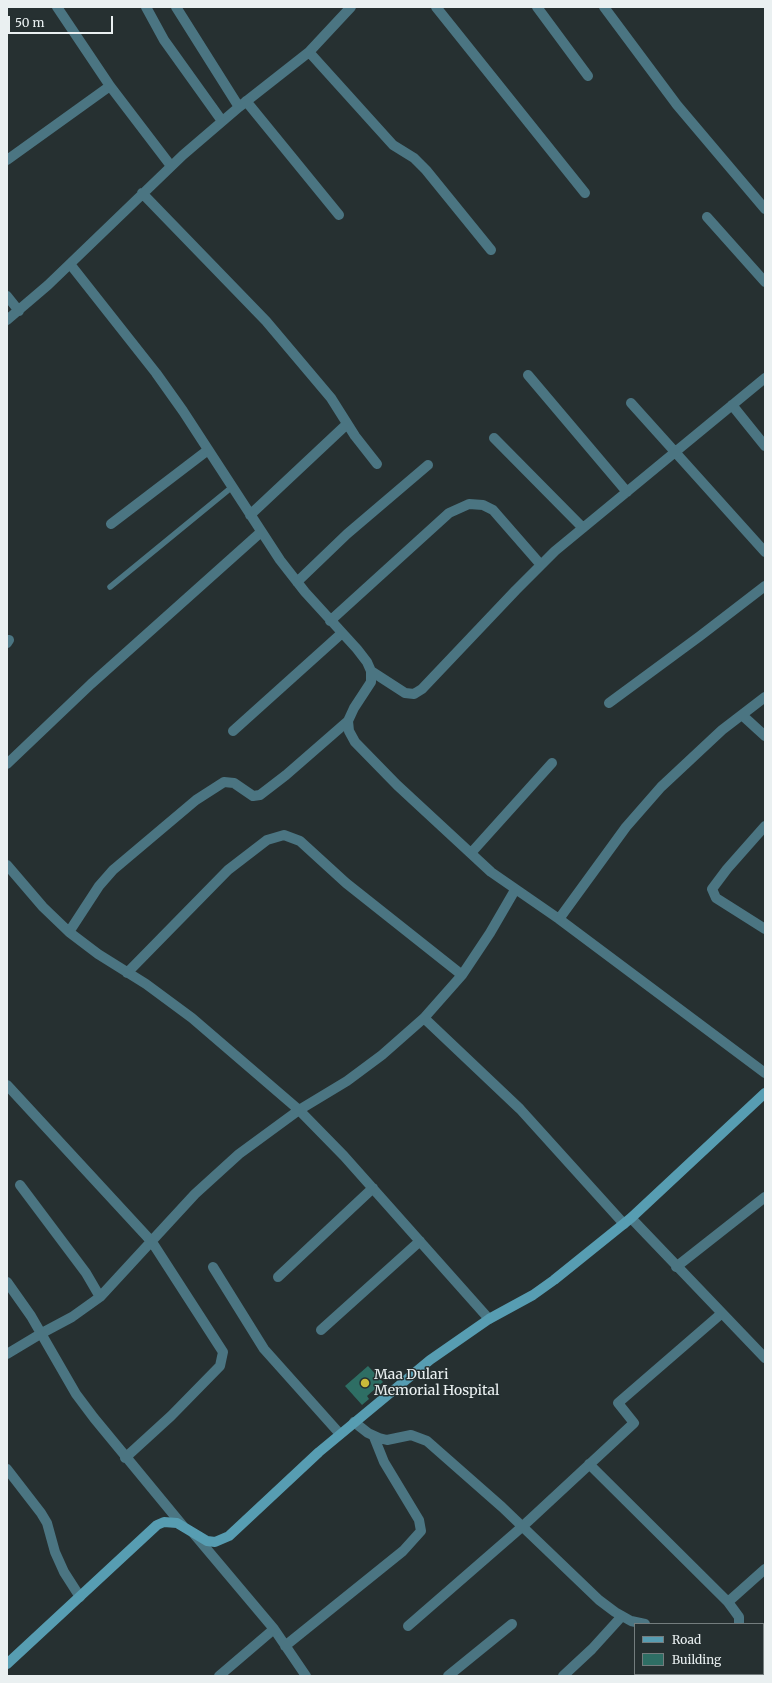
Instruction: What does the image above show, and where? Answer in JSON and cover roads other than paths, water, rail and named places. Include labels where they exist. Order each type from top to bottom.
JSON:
[{"type":"street","points":[[57,7],[110,86],[171,166]]},
{"type":"street","points":[[146,7],[164,40],[222,121]]},
{"type":"street","points":[[176,7],[243,104],[340,215]]},
{"type":"street","points":[[7,320],[70,264],[171,166],[222,121],[308,52],[351,7]]},
{"type":"street","points":[[436,7],[584,194]]},
{"type":"street","points":[[537,7],[588,76]]},
{"type":"street","points":[[604,7],[673,100],[765,209]]},
{"type":"street","points":[[308,52],[393,145],[414,158],[426,170],[491,250]]},
{"type":"street","points":[[7,160],[110,86]]},
{"type":"street","points":[[142,193],[266,321],[331,398],[347,424],[377,464]]},
{"type":"street","points":[[708,217],[765,282]]},
{"type":"street","points":[[70,264],[156,374],[208,450],[261,532],[297,582],[330,621],[357,649],[371,671],[405,693],[414,694],[422,689],[542,565],[583,528],[765,378]]},
{"type":"street","points":[[7,296],[19,310]]},
{"type":"street","points":[[528,375],[627,492]]},
{"type":"street","points":[[631,403],[674,453],[765,552]]},
{"type":"street","points":[[732,405],[765,446]]},
{"type":"street","points":[[250,515],[347,424]]},
{"type":"street","points":[[494,438],[583,528]]},
{"type":"street","points":[[111,524],[208,450]]},
{"type":"street","points":[[297,582],[383,502],[428,465]]},
{"type":"street","points":[[330,621],[449,513],[469,504],[483,505],[493,510],[542,565]]},
{"type":"street","points":[[7,764],[91,684],[261,532]]},
{"type":"street","points":[[609,702],[694,641],[765,586]]},
{"type":"street","points":[[233,730],[342,633]]},
{"type":"street","points":[[69,932],[99,886],[113,870],[196,800],[224,782],[234,783],[253,796],[260,795],[286,776],[348,721],[354,708],[371,682],[371,671]]},
{"type":"street","points":[[559,919],[644,805],[687,761],[765,697]]},
{"type":"street","points":[[742,715],[765,736]]},
{"type":"street","points":[[348,721],[349,731],[367,755],[471,853],[515,890],[559,919],[765,1073]]},
{"type":"street","points":[[471,853],[552,763]]},
{"type":"street","points":[[765,826],[726,868],[712,889],[716,898],[765,929]]},
{"type":"street","points":[[127,973],[228,870],[267,840],[284,835],[300,841],[346,883],[462,975]]},
{"type":"street","points":[[7,865],[43,907],[69,932],[127,973],[169,999],[299,1110],[373,1188],[489,1319]]},
{"type":"street","points":[[7,1354],[72,1317],[100,1297],[195,1194],[224,1168],[260,1138],[299,1110],[347,1081],[382,1055],[424,1018],[462,975],[490,933],[515,890]]},
{"type":"street","points":[[424,1018],[520,1109],[627,1221],[676,1267],[765,1358]]},
{"type":"street","points":[[7,1085],[152,1242],[194,1308],[220,1345],[223,1352],[223,1359],[220,1366],[171,1416],[125,1458]]},
{"type":"street","points":[[7,1664],[154,1528],[164,1522],[177,1524],[207,1541],[215,1542],[229,1536],[340,1434],[430,1360],[489,1319],[534,1295],[627,1221],[765,1093]]},
{"type":"street","points":[[20,1185],[86,1273],[100,1297]]},
{"type":"street","points":[[278,1277],[373,1188]]},
{"type":"street","points":[[676,1267],[765,1197]]},
{"type":"street","points":[[321,1330],[420,1241]]},
{"type":"street","points":[[213,1267],[264,1349],[340,1434]]},
{"type":"street","points":[[7,1282],[42,1333],[76,1394],[125,1458],[274,1629],[306,1676]]},
{"type":"street","points":[[408,1626],[523,1526],[634,1423],[618,1402],[722,1313]]},
{"type":"street","points":[[354,1422],[374,1437],[387,1440],[411,1435],[427,1441],[523,1526],[599,1600],[622,1616],[642,1623]]},
{"type":"street","points":[[285,1646],[403,1551],[422,1531],[419,1520],[384,1462],[374,1437]]},
{"type":"street","points":[[589,1464],[728,1602],[739,1617],[738,1623]]},
{"type":"street","points":[[7,1469],[42,1513],[47,1523],[55,1552],[64,1572],[80,1597]]},
{"type":"street","points":[[728,1602],[765,1569]]},
{"type":"street","points":[[563,1676],[592,1649],[622,1616]]},
{"type":"street","points":[[448,1676],[512,1624]]},
{"type":"street","points":[[219,1676],[274,1629]]},
{"type":"lane","points":[[110,587],[232,487]]},
{"type":"place","name":"Maa Dulari Memorial Hospital","points":[[365,1383]]}]
